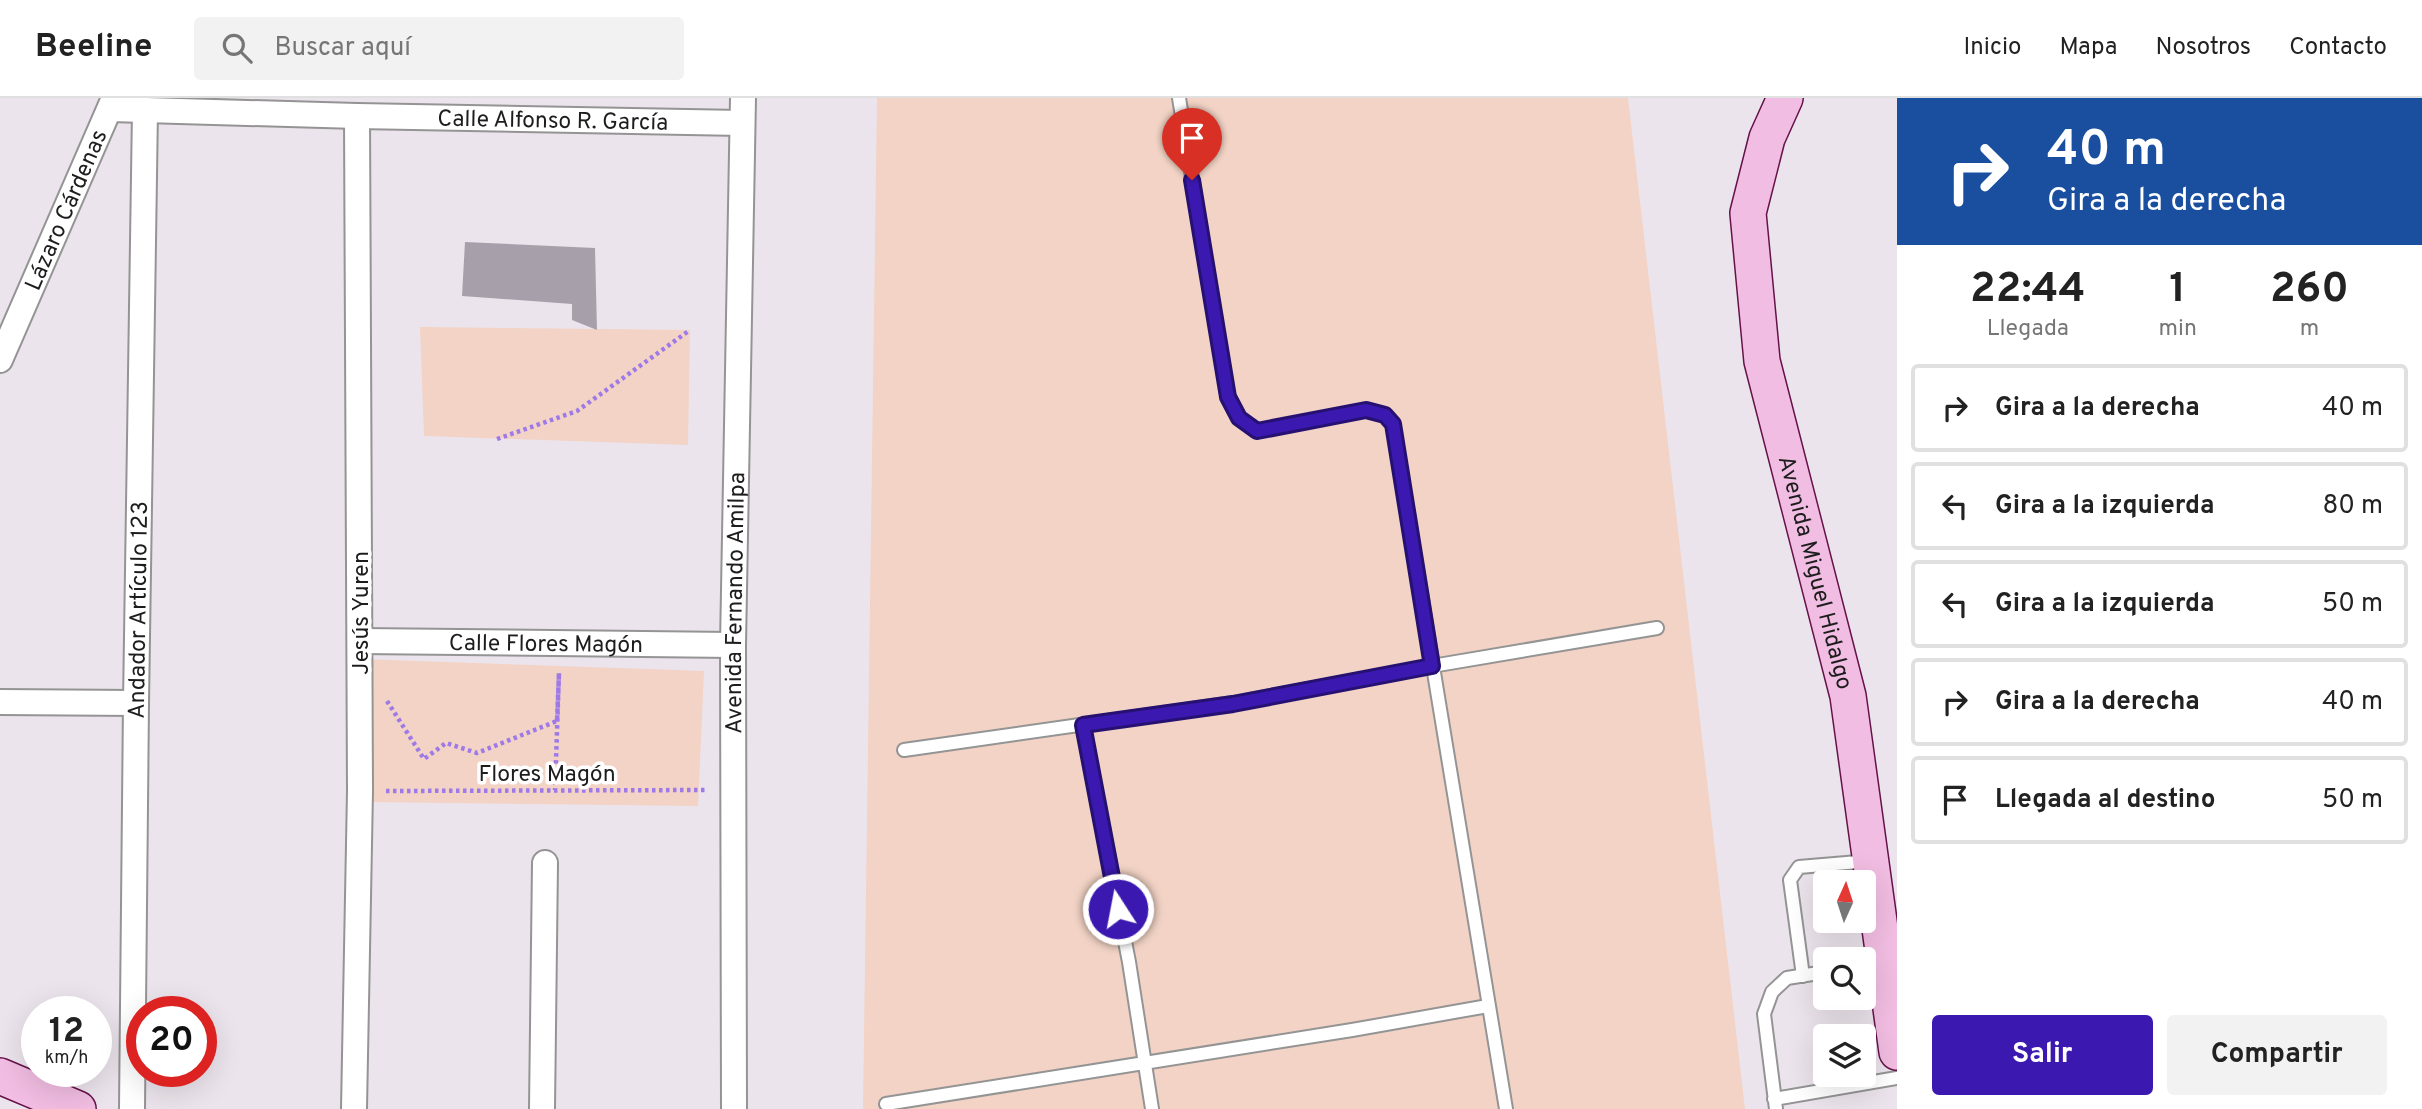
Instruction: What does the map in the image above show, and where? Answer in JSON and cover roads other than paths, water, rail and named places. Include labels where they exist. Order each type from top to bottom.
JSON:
[{"type":"main road","name":"Avenida Miguel Hidalgo","points":[[1786,98],[1767,138],[1748,212],[1755,301],[1762,361],[1847,696],[1870,861],[1873,947]]},
{"type":"main road","name":"Avenida Miguel Hidalgo","points":[[1876,973],[1897,1052]]},
{"type":"main road","points":[[0,1076],[78,1109]]},
{"type":"street","name":"Avenida Fernando Amilpa","points":[[734,1109],[733,645],[743,98]]},
{"type":"street","name":"Calle Alfonso R. García","points":[[112,104],[145,110],[742,123]]},
{"type":"street","name":"Lázaro Cárdenas","points":[[0,360],[112,104]]},
{"type":"street","name":"Andador Artículo 123","points":[[132,1109],[145,110]]},
{"type":"street","name":"Jesús Yuren","points":[[354,1109],[360,791],[357,116]]},
{"type":"street","name":"Calle Flores Magón","points":[[360,650],[733,645]]},
{"type":"street","points":[[0,702],[136,703]]},
{"type":"street","points":[[541,1109],[545,863]]},
{"type":"lane","points":[[1179,98],[1228,397],[1239,418],[1257,431],[1366,410],[1385,415],[1393,424],[1506,1109]]},
{"type":"lane","points":[[904,750],[1233,704],[1432,666],[1657,628]]},
{"type":"lane","points":[[1083,725],[1129,961],[1152,1109]]},
{"type":"lane","points":[[1803,976],[1790,880],[1799,867],[1870,861]]},
{"type":"lane","points":[[1813,974],[1787,978],[1772,992],[1764,1014],[1775,1104],[1897,1078]]},
{"type":"lane","points":[[886,1104],[1488,1006]]}]
